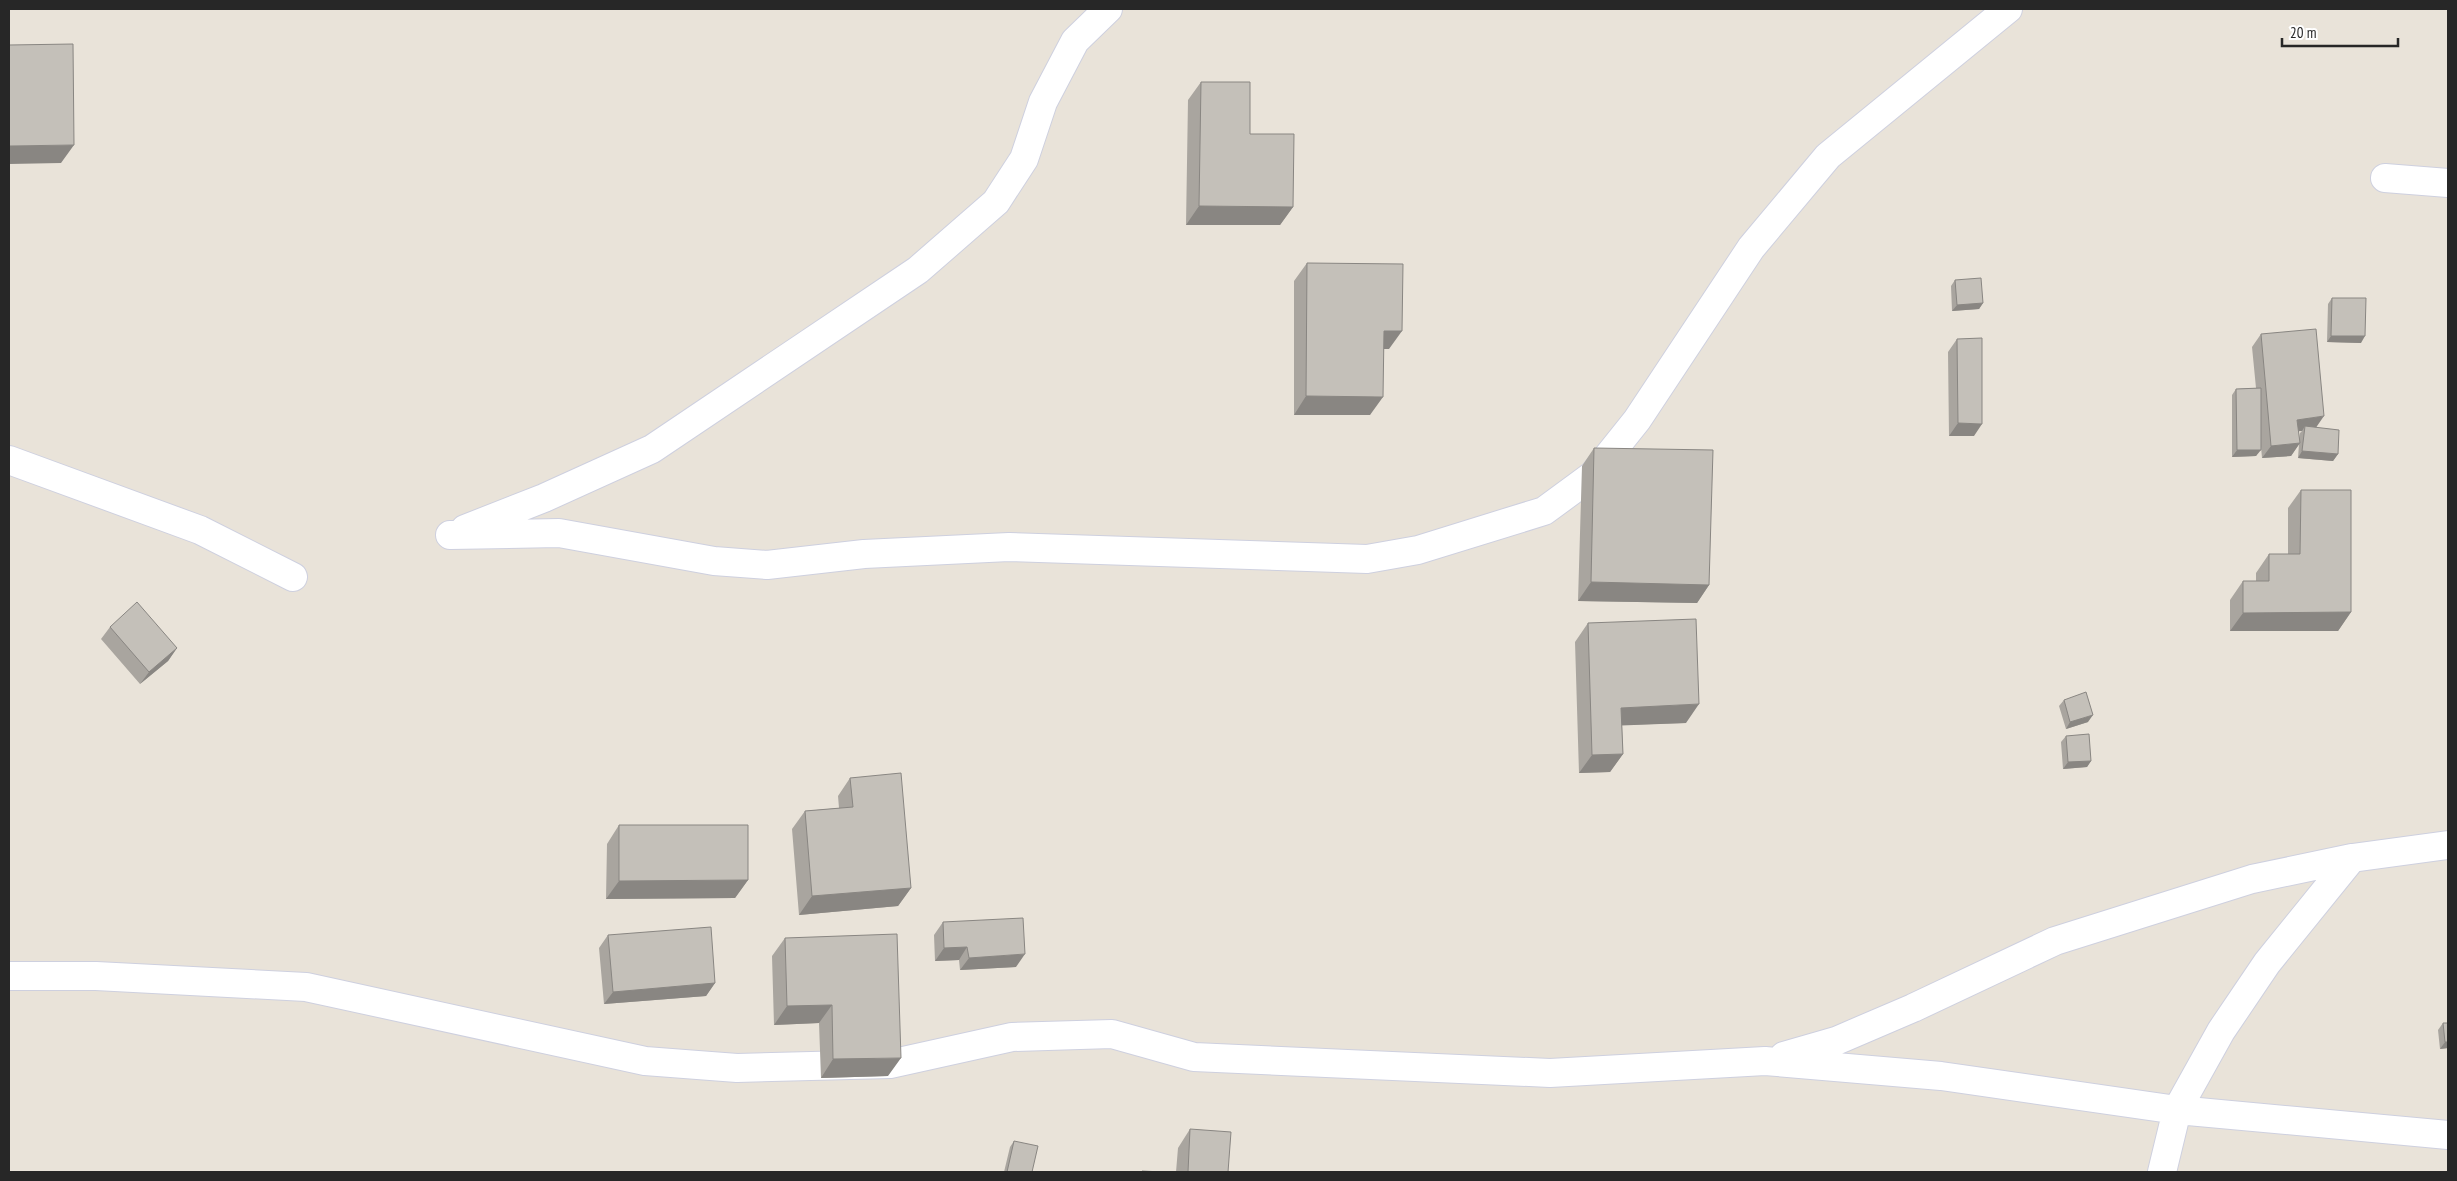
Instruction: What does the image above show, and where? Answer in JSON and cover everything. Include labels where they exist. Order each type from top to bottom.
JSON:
[{"type":"street","points":[[1108,9],[1075,41],[1043,102],[1024,159],[996,202],[918,270],[652,449],[544,498],[450,535],[559,533],[714,561],[767,565],[864,554],[1009,547],[1367,559],[1418,550],[1544,511],[1593,475],[1637,420],[1751,248],[1828,156],[2008,9]]},
{"type":"street","points":[[2385,178],[2448,183]]},
{"type":"street","points":[[9,460],[200,530],[293,577]]},
{"type":"street","points":[[1765,1061],[1845,1037],[1913,1008],[2055,941],[2252,879],[2352,858],[2448,845]]},
{"type":"street","points":[[2162,1172],[2177,1110],[2221,1031],[2267,963],[2352,858]]},
{"type":"street","points":[[9,976],[96,976],[306,987],[645,1061],[737,1068],[890,1064],[1012,1037],[1112,1034],[1194,1057],[1540,1072],[1765,1061],[1941,1076],[2177,1110],[2448,1136]]},
{"type":"building","points":[[73,44],[74,145],[9,146],[9,45]]},
{"type":"building","points":[[1201,82],[1250,82],[1250,134],[1294,134],[1293,207],[1199,206]]},
{"type":"building","points":[[1307,263],[1403,264],[1402,331],[1384,331],[1383,397],[1306,396]]},
{"type":"building","points":[[1981,278],[1983,303],[1957,305],[1955,280]]},
{"type":"building","points":[[2332,298],[2366,298],[2365,336],[2331,336]]},
{"type":"building","points":[[2316,329],[2324,416],[2297,420],[2300,443],[2271,446],[2261,334]]},
{"type":"building","points":[[1982,338],[1982,424],[1958,423],[1957,339]]},
{"type":"building","points":[[2261,388],[2261,450],[2237,450],[2236,389]]},
{"type":"building","points":[[2305,426],[2339,430],[2338,454],[2302,451]]},
{"type":"building","points":[[1594,448],[1713,450],[1709,585],[1591,582]]},
{"type":"building","points":[[2301,490],[2351,490],[2351,612],[2243,613],[2243,581],[2269,581],[2269,554],[2300,554]]},
{"type":"building","points":[[137,602],[177,648],[149,672],[110,627]]},
{"type":"building","points":[[1696,619],[1699,704],[1621,708],[1623,754],[1592,755],[1588,623]]},
{"type":"building","points":[[2086,692],[2093,715],[2070,722],[2064,700]]},
{"type":"building","points":[[2089,734],[2091,761],[2068,762],[2066,736]]},
{"type":"building","points":[[901,773],[911,888],[812,896],[805,811],[853,807],[850,778]]},
{"type":"building","points":[[619,825],[748,825],[748,880],[619,881]]},
{"type":"building","points":[[1023,918],[1025,954],[969,958],[967,947],[944,948],[943,922]]},
{"type":"building","points":[[711,927],[715,983],[613,992],[608,935]]},
{"type":"building","points":[[897,934],[901,1058],[833,1059],[832,1005],[787,1006],[785,938]]},
{"type":"building","points":[[2443,1023],[2448,1023],[2448,1042],[2445,1042]]},
{"type":"building","points":[[1190,1129],[1231,1132],[1228,1172],[1188,1172]]},
{"type":"building","points":[[1014,1141],[1038,1146],[1032,1172],[1007,1172]]}]
